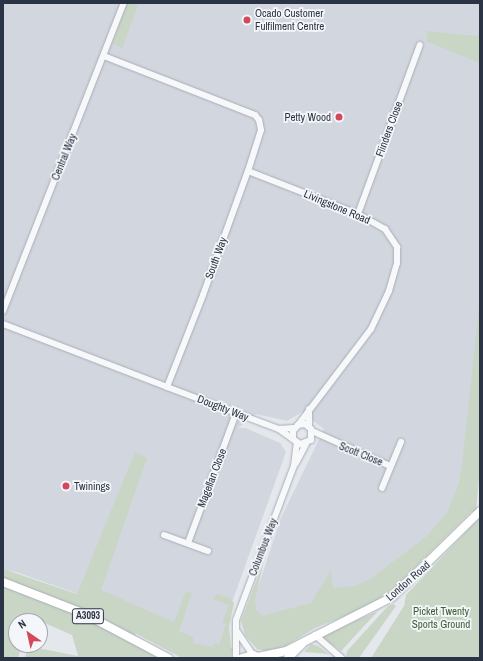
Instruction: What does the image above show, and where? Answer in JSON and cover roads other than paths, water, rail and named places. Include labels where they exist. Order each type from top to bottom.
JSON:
[{"type":"main road","name":"London Road","points":[[288,658],[302,644],[315,635],[392,597],[480,511]]},
{"type":"main road","name":"A3093","points":[[3,582],[85,614],[168,658]]},
{"type":"main road","name":"London Road","points":[[242,658],[282,653],[302,644]]},
{"type":"street","name":"Central Way","points":[[3,311],[124,3]]},
{"type":"street","name":"Flinders Close","points":[[358,214],[420,45]]},
{"type":"street","name":"South Way","points":[[104,56],[255,115],[259,120],[261,130],[248,171],[167,387]]},
{"type":"street","name":"Livingstone Road","points":[[248,171],[358,214],[385,229],[394,240],[398,255],[395,271],[371,329],[296,427]]},
{"type":"street","points":[[3,324],[167,387]]},
{"type":"street","name":"Doughty Way","points":[[167,387],[279,429],[295,441]]},
{"type":"street","points":[[309,409],[311,429],[309,442]]},
{"type":"street","name":"Magellan Close","points":[[188,543],[236,413]]},
{"type":"street","name":"Doughty Way","points":[[279,429],[296,427]]},
{"type":"street","name":"Scott Close","points":[[296,427],[311,429],[331,441],[390,466]]},
{"type":"street","name":"Columbus Way","points":[[294,466],[296,427]]},
{"type":"street","name":"Scott Close","points":[[295,441],[331,441]]},
{"type":"street","name":"Columbus Way","points":[[236,658],[236,630],[238,614],[294,466],[309,442]]},
{"type":"street","name":"Scott Close","points":[[382,488],[401,442]]},
{"type":"street","points":[[164,535],[208,551]]},
{"type":"street","points":[[236,630],[257,657]]},
{"type":"street","points":[[315,635],[341,658]]},
{"type":"place","name":"Ocado Customer Fulfilment Centre","points":[[247,20]]},
{"type":"place","name":"Petty Wood","points":[[339,117]]},
{"type":"place","name":"Twinings","points":[[66,486]]},
{"type":"park label","name":"Picket Twenty Sports Ground","points":[[441,618]]}]
